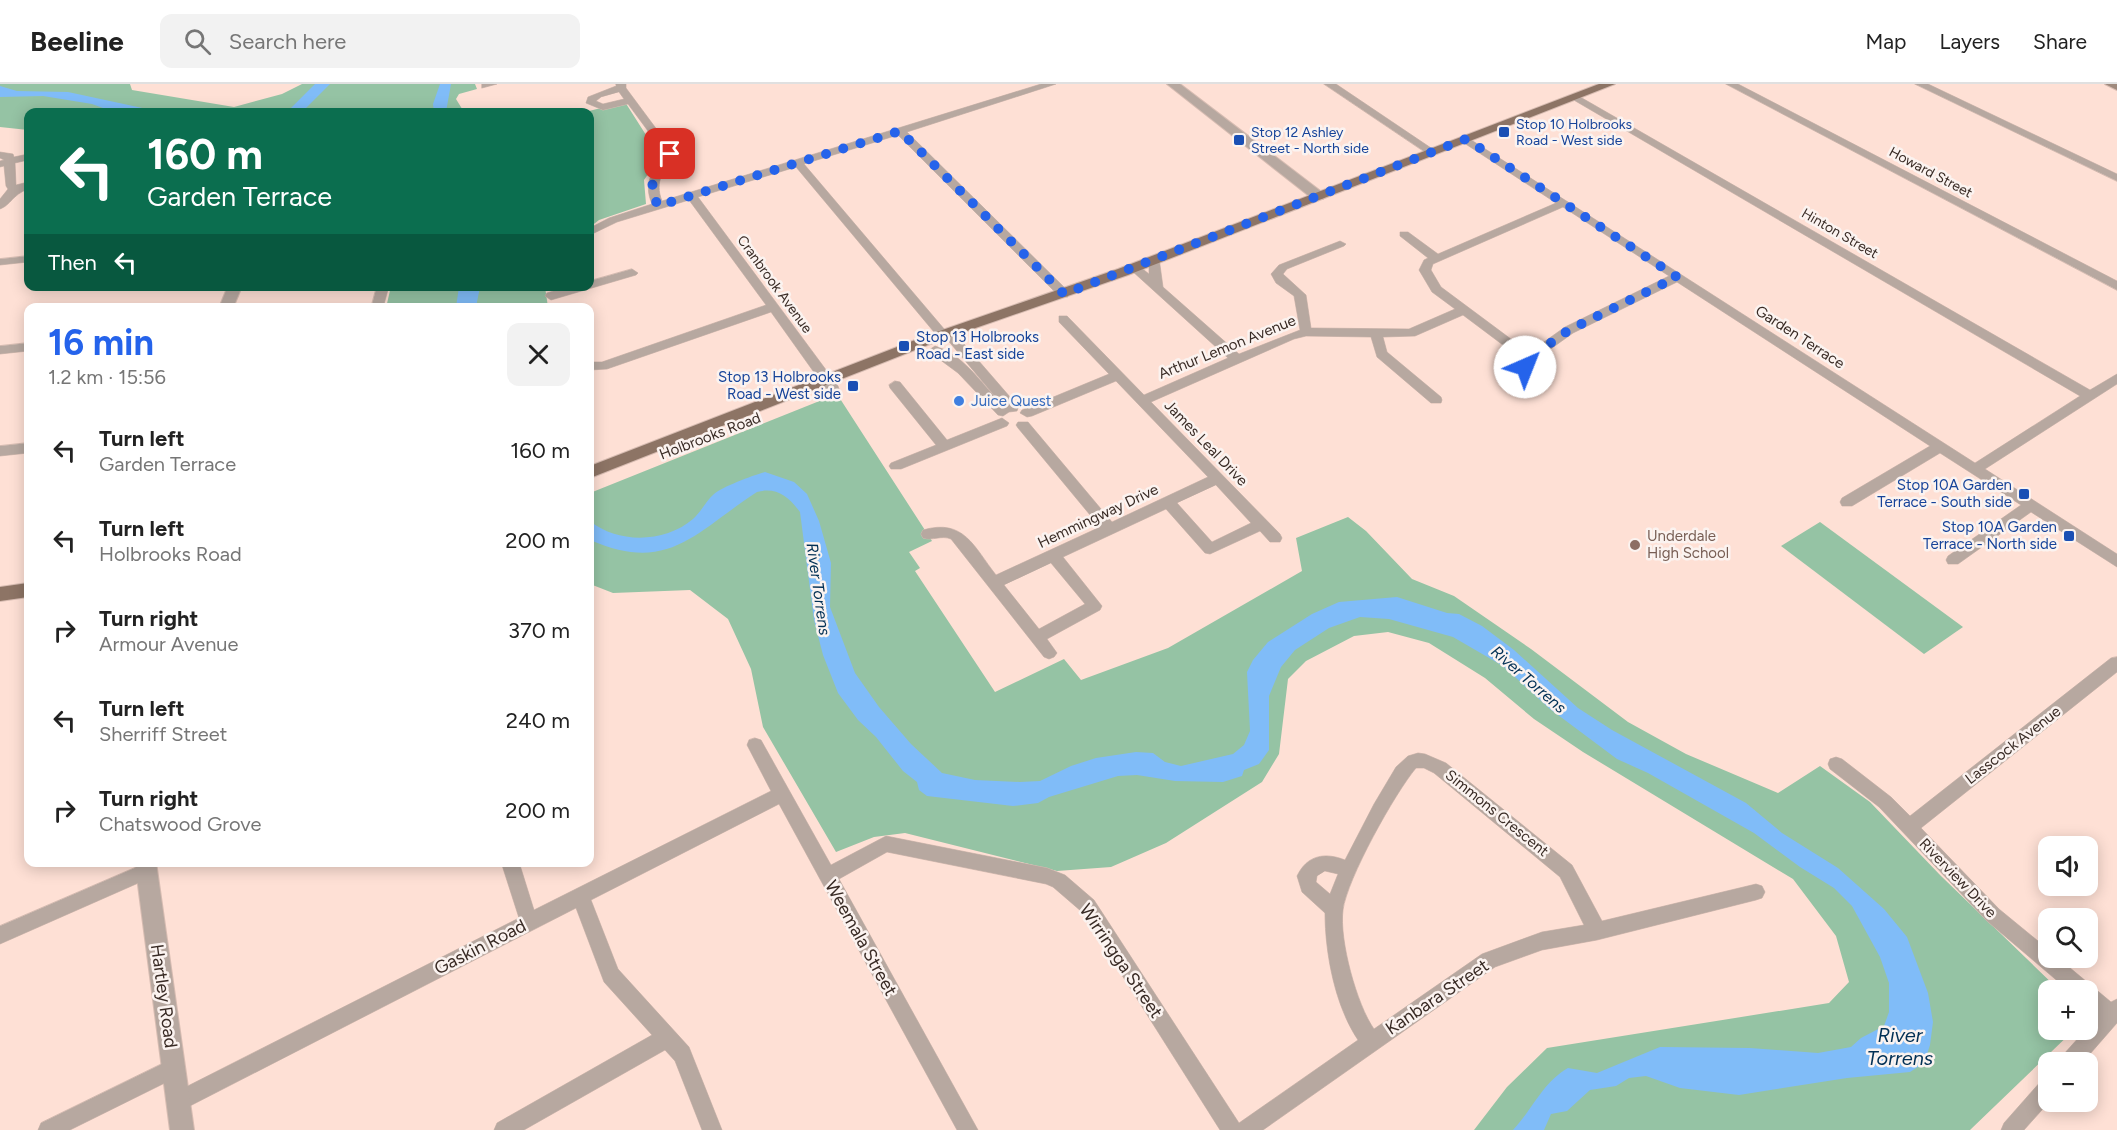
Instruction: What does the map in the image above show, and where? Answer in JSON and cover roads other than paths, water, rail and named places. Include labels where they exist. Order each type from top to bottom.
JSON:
[{"type":"main road","name":"Holbrooks Road","points":[[594,480],[615,468],[949,337],[1046,306],[1064,294],[1609,84]]},
{"type":"main road","points":[[2111,84],[2117,87]]},
{"type":"main road","name":"Holbrooks Road","points":[[829,385],[935,350],[949,337]]},
{"type":"main road","name":"Holbrooks Road","points":[[594,471],[615,468]]},
{"type":"main road","points":[[0,594],[24,591]]},
{"type":"street","points":[[594,230],[614,220],[900,131],[1010,93],[1051,84]]},
{"type":"street","points":[[1173,84],[1318,196]]},
{"type":"street","points":[[1329,84],[1432,152]]},
{"type":"street","name":"Howard Street","points":[[1731,84],[2117,286]]},
{"type":"street","points":[[1920,84],[2117,178]]},
{"type":"street","points":[[630,99],[603,106],[591,103],[591,99],[598,95],[621,86],[670,154],[654,176],[651,191],[658,206]]},
{"type":"street","name":"Hinton Street","points":[[1575,97],[2089,395]]},
{"type":"street","points":[[900,131],[1064,294]]},
{"type":"street","name":"Garden Terrace","points":[[1466,139],[2117,561]]},
{"type":"street","points":[[15,189],[11,186],[3,160],[24,157]]},
{"type":"street","points":[[798,163],[949,337],[1014,427],[1025,419],[1118,375]]},
{"type":"street","points":[[0,206],[15,189],[24,186]]},
{"type":"street","name":"Cranbrook Avenue","points":[[692,196],[829,385]]},
{"type":"street","points":[[1519,351],[1436,289],[1428,280],[1425,270],[1428,262],[1564,203]]},
{"type":"street","points":[[1404,234],[1437,259]]},
{"type":"street","points":[[1306,332],[1300,295],[1280,280],[1277,274],[1283,267],[1340,244]]},
{"type":"street","points":[[0,262],[24,259]]},
{"type":"street","points":[[1155,260],[1155,281],[1158,289]]},
{"type":"street","points":[[1129,270],[1131,274],[1158,289],[1237,359]]},
{"type":"street","points":[[594,284],[632,273]]},
{"type":"street","points":[[1525,367],[1524,362],[1569,330],[1677,277]]},
{"type":"street","points":[[552,297],[569,291]]},
{"type":"street","points":[[594,366],[603,366],[773,307]]},
{"type":"street","name":"Arthur Lemon Avenue","points":[[1143,400],[1290,336],[1306,332],[1411,333],[1463,309]]},
{"type":"street","name":"James Leal Drive","points":[[1063,319],[1275,538]]},
{"type":"street","points":[[1376,334],[1381,354],[1436,400]]},
{"type":"street","points":[[0,350],[24,347]]},
{"type":"street","points":[[935,350],[951,357],[985,396],[1006,414]]},
{"type":"street","points":[[1974,470],[2117,378]]},
{"type":"street","points":[[895,385],[944,446]]},
{"type":"street","points":[[896,466],[1021,409],[1025,419],[1110,529]]},
{"type":"street","points":[[1847,502],[1939,447]]},
{"type":"street","points":[[0,451],[24,448]]},
{"type":"street","name":"Hemmingway Drive","points":[[993,583],[1217,479]]},
{"type":"street","points":[[1168,502],[1210,549],[1262,524]]},
{"type":"street","points":[[1953,560],[2030,506]]},
{"type":"street","points":[[928,534],[944,531],[956,535],[1049,653]]},
{"type":"street","points":[[1037,637],[1095,606],[1052,554]]},
{"type":"street","name":"Lasscock Avenue","points":[[1910,826],[2117,663]]},
{"type":"street","name":"Weemala Street","points":[[755,745],[968,1130]]},
{"type":"street","name":"Simmons Crescent","points":[[1371,1041],[1358,1022],[1340,962],[1334,909],[1347,870],[1398,779],[1411,763],[1422,760],[1440,768],[1549,855],[1566,871],[1597,931]]},
{"type":"street","name":"Riverview Drive","points":[[1836,764],[1879,796],[1993,915],[2070,980]]},
{"type":"street","name":"Gaskin Road","points":[[179,1101],[782,794]]},
{"type":"street","name":"Wirringga Street","points":[[827,876],[886,844],[1047,876],[1059,881],[1088,906],[1232,1130]]},
{"type":"street","points":[[1334,909],[1308,886],[1306,876],[1320,861],[1333,862],[1347,870]]},
{"type":"street","points":[[0,935],[146,867]]},
{"type":"street","name":"Hartley Road","points":[[146,867],[182,1130]]},
{"type":"street","points":[[512,867],[529,922]]},
{"type":"street","name":"Kanbara Street","points":[[1246,1130],[1489,960],[1542,941],[1597,931],[1756,892]]},
{"type":"street","points":[[580,896],[611,975],[682,1054],[712,1130]]},
{"type":"street","points":[[2079,1052],[2114,1012],[2098,1002]]},
{"type":"street","points":[[504,1130],[668,1037]]},
{"type":"street","points":[[48,1130],[174,1068]]},
{"type":"street","points":[[2012,1130],[2038,1100]]},
{"type":"water","points":[[440,84],[451,84],[447,108],[434,108]]},
{"type":"water","points":[[0,86],[17,91],[68,92],[142,108],[103,108],[43,96],[0,97]]},
{"type":"water","points":[[458,291],[479,291],[477,303],[457,303]]},
{"type":"water","name":"River Torrens","points":[[765,472],[794,482],[807,494],[819,521],[831,563],[830,607],[855,673],[879,707],[911,744],[942,773],[975,780],[1040,781],[1071,766],[1096,758],[1136,752],[1153,753],[1165,762],[1181,766],[1233,754],[1244,745],[1250,731],[1247,672],[1253,660],[1268,642],[1312,614],[1339,602],[1397,597],[1447,613],[1459,614],[1482,626],[1514,650],[1578,708],[1612,730],[1746,803],[1782,833],[1838,868],[1884,909],[1907,937],[1928,993],[1933,1022],[1930,1045],[1924,1063],[1910,1072],[1847,1078],[1739,1095],[1680,1088],[1646,1076],[1629,1078],[1616,1086],[1590,1090],[1567,1111],[1551,1114],[1544,1130],[1513,1130],[1551,1081],[1568,1068],[1597,1073],[1660,1047],[1750,1048],[1818,1053],[1851,1047],[1861,1038],[1884,1026],[1889,1012],[1889,983],[1880,957],[1852,906],[1834,888],[1800,867],[1754,833],[1648,773],[1617,759],[1550,709],[1503,666],[1453,637],[1389,619],[1360,617],[1329,628],[1295,650],[1281,667],[1269,696],[1269,750],[1259,764],[1244,770],[1242,776],[1223,782],[1175,781],[1137,775],[1118,776],[1049,797],[1038,803],[1013,806],[927,796],[919,790],[917,782],[903,771],[876,737],[858,720],[838,693],[823,655],[814,620],[800,512],[786,497],[776,492],[757,492],[697,534],[661,551],[641,553],[617,549],[594,541],[594,524],[601,529],[628,537],[642,538],[669,533],[693,519],[718,491]]},
{"type":"waterway","name":"River Torrens","points":[[298,108],[323,84]]},
{"type":"place","name":"Stop 10 Holbrooks Road - West side","points":[[1504,132]]},
{"type":"place","name":"Stop 12 Ashley Street - North side","points":[[1239,140]]},
{"type":"place","name":"Stop 13 Holbrooks Road - East side","points":[[904,346]]},
{"type":"place","name":"Stop 13 Holbrooks Road - West side","points":[[853,386]]},
{"type":"place","name":"Juice Quest","points":[[959,401]]},
{"type":"place","name":"Stop 10A Garden Terrace - South side","points":[[2024,494]]},
{"type":"place","name":"Stop 10A Garden Terrace - North side","points":[[2069,536]]},
{"type":"place","name":"Underdale High School","points":[[1635,545]]}]
